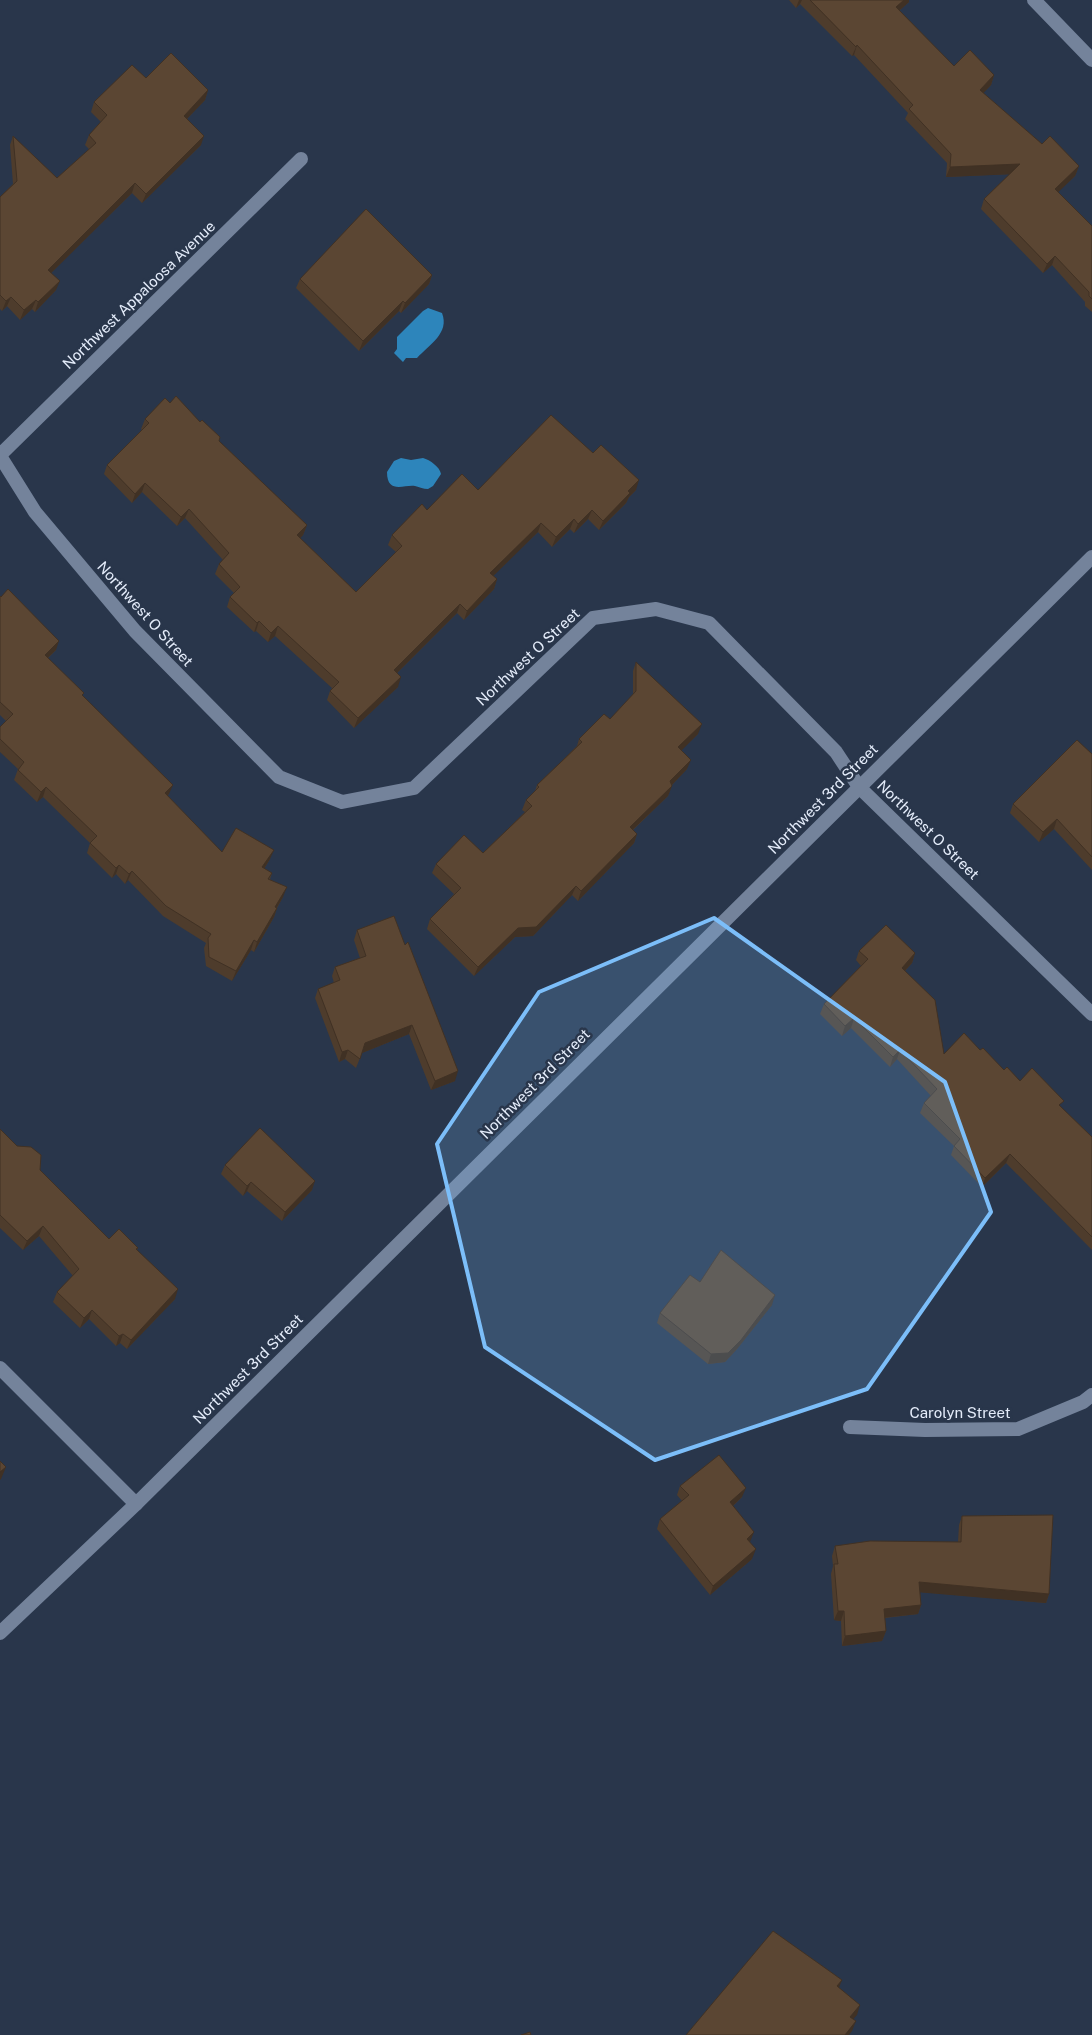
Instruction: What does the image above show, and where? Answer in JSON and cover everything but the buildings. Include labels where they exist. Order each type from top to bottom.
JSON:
[{"type":"street","points":[[1034,0],[1092,60]]},
{"type":"street","name":"Northwest Appaloosa Avenue","points":[[0,455],[301,159]]},
{"type":"street","name":"Northwest O Street","points":[[0,455],[35,512],[135,631],[278,777],[342,802],[414,788],[593,618],[656,609],[709,623],[836,752],[859,786],[1092,1014]]},
{"type":"street","name":"Northwest 3rd Street","points":[[0,1633],[136,1504],[1092,557]]},
{"type":"street","points":[[0,1368],[136,1504]]},
{"type":"street","name":"Carolyn Street","points":[[850,1427],[925,1430],[1018,1429],[1083,1402],[1092,1396]]},
{"type":"highlighted area","points":[[714,918],[945,1082],[991,1212],[867,1389],[655,1460],[485,1347],[437,1144],[539,992]]},
{"type":"water","points":[[428,308],[442,313],[444,320],[441,333],[417,358],[406,358],[403,362],[394,353],[397,349],[397,337]]},
{"type":"water","points":[[401,458],[411,460],[426,459],[437,466],[441,474],[433,486],[428,489],[415,486],[393,486],[390,484],[387,472],[394,461]]}]
